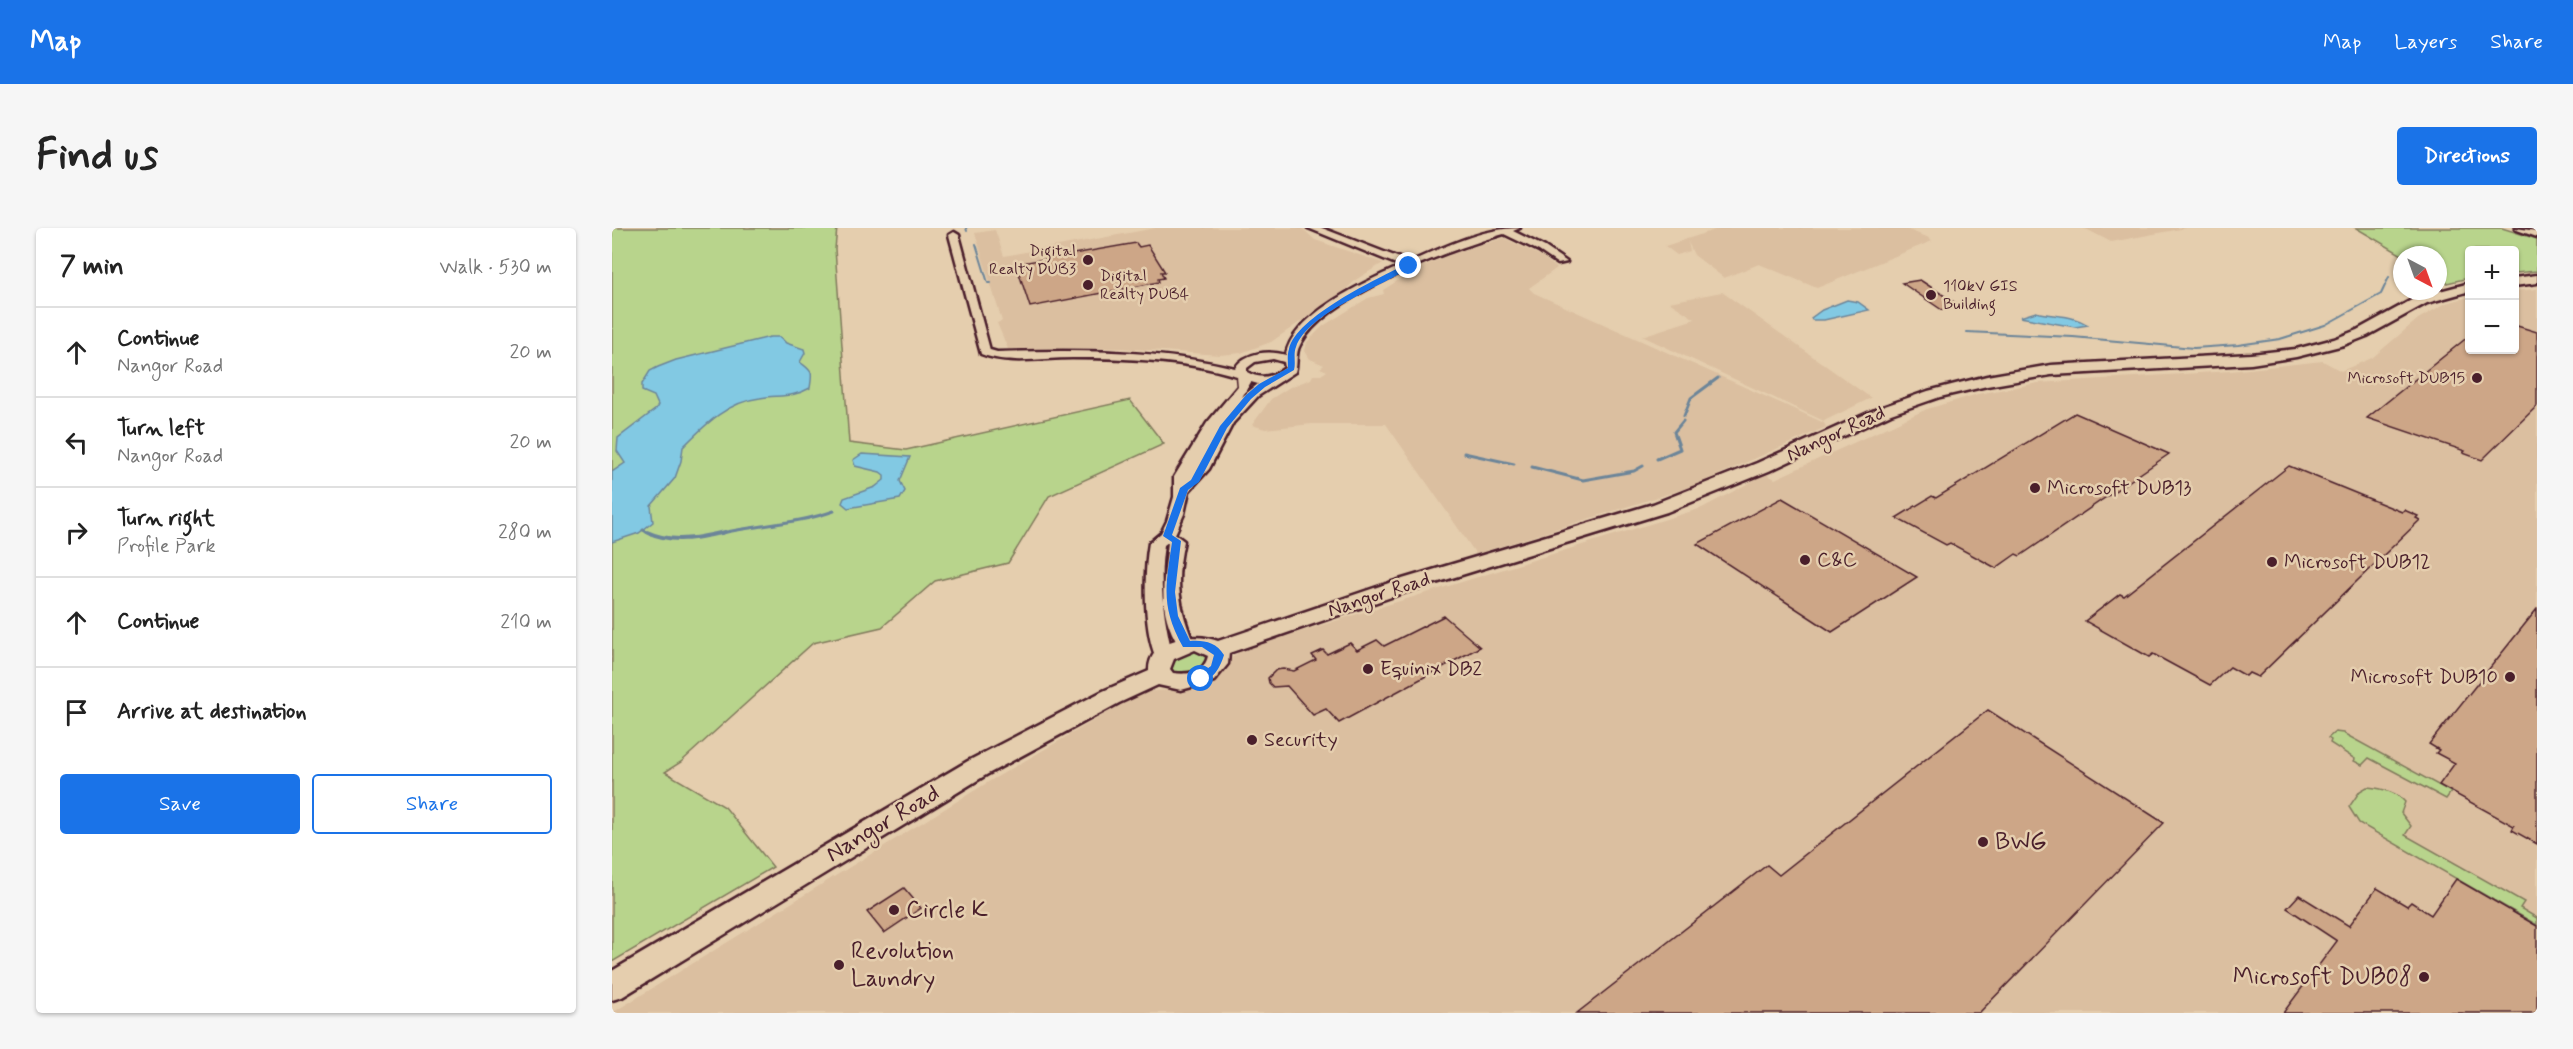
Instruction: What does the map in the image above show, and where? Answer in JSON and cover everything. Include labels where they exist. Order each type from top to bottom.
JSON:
[{"type":"main road","points":[[2519,281],[2537,279]]},
{"type":"main road","name":"Nangor Road","points":[[1216,650],[1351,603],[1660,508],[1763,467],[1885,411],[1934,394],[1987,381],[2050,370],[2250,359],[2296,353],[2339,342],[2362,333],[2422,300],[2465,288]]},
{"type":"main road","points":[[1162,666],[1165,680],[1181,683],[1201,679],[1215,668],[1219,655],[1216,650],[1204,644],[1186,644]]},
{"type":"main road","name":"Nangor Road","points":[[612,987],[977,768],[1111,697],[1162,666],[1186,644]]},
{"type":"street","points":[[1312,228],[1409,266]]},
{"type":"street","points":[[2520,228],[2537,234]]},
{"type":"street","points":[[1264,356],[1363,288],[1440,252],[1510,229],[1562,261]]},
{"type":"street","points":[[954,235],[985,352],[996,356],[1094,354],[1208,363],[1264,356],[1281,356],[1290,360]]},
{"type":"street","points":[[1184,488],[1194,482],[1223,427],[1248,397],[1291,369],[1292,348],[1302,332]]},
{"type":"street","points":[[1162,666],[1151,589],[1152,563],[1156,543],[1167,536],[1184,488],[1181,477],[1212,426],[1244,386],[1245,380],[1241,367],[1251,359]]},
{"type":"street","points":[[1208,363],[1261,380],[1277,377]]},
{"type":"street","points":[[1167,536],[1176,541],[1170,592],[1173,616],[1186,644]]},
{"type":"shaded area","points":[[1156,228],[1302,228],[1315,240],[1383,263],[1357,279],[1342,293],[1271,342],[1241,353],[1220,355],[1119,348],[1008,349],[997,323],[1002,321],[975,233],[995,230],[1004,256]]},
{"type":"shaded area","points":[[1721,228],[1903,228],[1932,241],[1817,288],[1759,264],[1724,278],[1694,255],[1688,242],[1690,251],[1677,255],[1665,246]]},
{"type":"shaded area","points":[[2084,228],[2186,228],[2111,242]]},
{"type":"shaded area","points":[[1504,238],[1541,256],[1557,268],[1529,288],[1534,293],[1796,410],[1824,423],[1826,427],[1693,486],[1476,554],[1386,424],[1312,424],[1265,429],[1252,425],[1271,399],[1290,387],[1311,379],[1313,375],[1321,375],[1327,371],[1320,368],[1324,365],[1310,359],[1305,351],[1307,342],[1323,326],[1368,298],[1384,294],[1383,290],[1416,269],[1460,251]]},
{"type":"shaded area","points":[[2537,289],[2537,1013],[612,1013],[990,781],[1143,692],[1197,688],[1216,679],[1226,663],[1241,650],[1702,508],[1766,474],[1775,479],[1927,409],[1978,394],[2038,383],[2231,371],[2323,361],[2341,371],[2372,358],[2418,319],[2446,303],[2465,298],[2465,354],[2519,354],[2519,291]]},
{"type":"shaded area","points":[[1722,292],[1871,398],[1824,421],[1642,336],[1695,319],[1669,302]]},
{"type":"green space","points":[[612,228],[837,228],[835,249],[849,443],[906,450],[1130,400],[1164,444],[1049,496],[1008,563],[935,581],[882,627],[813,643],[681,762],[665,772],[725,807],[773,867],[612,962]]},
{"type":"green space","points":[[2356,228],[2502,228],[2537,239],[2537,271],[2519,273],[2519,246],[2465,246],[2465,279],[2447,283],[2447,246],[2393,246],[2393,250]]},
{"type":"green space","points":[[1193,651],[1203,653],[1207,660],[1201,668],[1187,674],[1172,671],[1173,660]]},
{"type":"green space","points":[[2335,732],[2343,733],[2451,792],[2446,799],[2369,758],[2362,765],[2354,761],[2355,759],[2330,743],[2331,740],[2328,738]]},
{"type":"green space","points":[[2367,787],[2382,789],[2405,802],[2401,813],[2411,826],[2405,835],[2524,902],[2520,908],[2537,918],[2537,925],[2359,823],[2349,807],[2360,791]]},
{"type":"water","points":[[1847,300],[1858,302],[1869,310],[1824,320],[1812,320],[1811,318],[1822,310]]},
{"type":"water","points":[[2036,312],[2069,317],[2088,325],[2075,327],[2020,317]]},
{"type":"water","points":[[770,337],[780,337],[786,343],[804,349],[805,353],[800,362],[811,372],[810,388],[791,395],[748,400],[717,416],[683,447],[675,478],[651,506],[653,522],[639,533],[612,542],[612,472],[625,463],[617,451],[618,438],[656,409],[658,405],[654,396],[642,391],[642,384],[650,371],[676,360]]},
{"type":"water","points":[[862,454],[910,457],[900,481],[905,491],[900,499],[848,508],[842,503],[844,498],[875,487],[884,480],[884,475],[880,472],[855,466],[853,460]]},
{"type":"building","points":[[1136,243],[1139,247],[1148,245],[1165,272],[1161,272],[1164,278],[1158,279],[1159,282],[1030,307],[1016,264]]},
{"type":"building","name":"110kV GIS Building","points":[[1920,280],[1960,306],[1942,310],[1902,283]]},
{"type":"building","name":"Microsoft DUB15","points":[[2519,327],[2537,332],[2537,406],[2482,460],[2463,453],[2465,451],[2367,418],[2465,339],[2465,354],[2519,354]]},
{"type":"building","name":"Microsoft DUB13","points":[[2075,413],[2169,454],[2020,556],[2016,554],[1996,568],[1896,518],[1932,496],[1936,498]]},
{"type":"building","name":"Microsoft DUB12","points":[[2289,466],[2402,512],[2404,510],[2418,516],[2416,518],[2420,520],[2258,677],[2249,673],[2246,676],[2230,667],[2210,685],[2153,654],[2149,657],[2085,621],[2120,594],[2124,596]]},
{"type":"building","name":"C&C","points":[[1782,498],[1917,577],[1832,632],[1697,544]]},
{"type":"building","name":"Microsoft DUB10","points":[[2537,609],[2537,844],[2512,830],[2514,826],[2439,785],[2455,763],[2436,753],[2439,750],[2429,744]]},
{"type":"building","name":"Equinix DB2","points":[[1444,616],[1480,647],[1339,723],[1326,709],[1313,715],[1287,686],[1273,687],[1269,683],[1268,678],[1276,670],[1294,671],[1316,660],[1312,655],[1323,650],[1327,654],[1350,643],[1357,650],[1377,640],[1384,646]]},
{"type":"building","name":"BWG","points":[[1988,710],[2164,823],[1979,1013],[1577,1013],[1767,865],[1779,875]]},
{"type":"building","name":"Microsoft DUB08","points":[[2456,879],[2537,926],[2537,1013],[2283,1013],[2337,941],[2287,908],[2299,895],[2349,926],[2377,888],[2407,906],[2411,902],[2431,915]]},
{"type":"building","name":"Circle K","points":[[904,888],[921,908],[884,933],[867,912]]},
{"type":"waterway","points":[[976,244],[988,283],[991,283]]},
{"type":"waterway","points":[[1967,332],[2073,337],[2194,348],[2238,345],[2280,339],[2325,325],[2381,294],[2389,277]]},
{"type":"waterway","points":[[1684,416],[1691,398],[1718,378]]},
{"type":"waterway","points":[[1657,459],[1680,449],[1674,432],[1683,421]]},
{"type":"waterway","points":[[1464,453],[1514,464]]},
{"type":"waterway","points":[[1532,467],[1583,480],[1634,471],[1643,466]]},
{"type":"waterway","points":[[718,534],[806,519],[834,511]]},
{"type":"waterway","points":[[643,530],[650,534]]},
{"type":"waterway","points":[[647,532],[676,539],[725,532]]},
{"type":"place","name":"Digital Realty DUB3","points":[[1088,260]]},
{"type":"place","name":"Digital Realty DUB4","points":[[1088,285]]},
{"type":"place","name":"110kV GIS Building","points":[[1931,295]]},
{"type":"place","name":"Microsoft DUB15","points":[[2477,378]]},
{"type":"place","name":"Microsoft DUB13","points":[[2035,488]]},
{"type":"place","name":"C&C","points":[[1805,560]]},
{"type":"place","name":"Microsoft DUB12","points":[[2272,562]]},
{"type":"place","name":"Equinix DB2","points":[[1368,669]]},
{"type":"place","name":"Microsoft DUB10","points":[[2510,677]]},
{"type":"place","name":"Security","points":[[1252,740]]},
{"type":"place","name":"BWG","points":[[1983,842]]},
{"type":"place","name":"Circle K","points":[[894,910]]},
{"type":"place","name":"Revolution Laundry","points":[[839,965]]},
{"type":"place","name":"Microsoft DUB08","points":[[2424,977]]},
{"type":"route","points":[[1201,679],[1215,668],[1219,655],[1211,646],[1186,644],[1173,616],[1170,592],[1176,541],[1167,536],[1184,488],[1194,482],[1223,427],[1248,397],[1291,369],[1293,366],[1290,360],[1292,348],[1302,332],[1326,312],[1363,288],[1409,266]]}]
